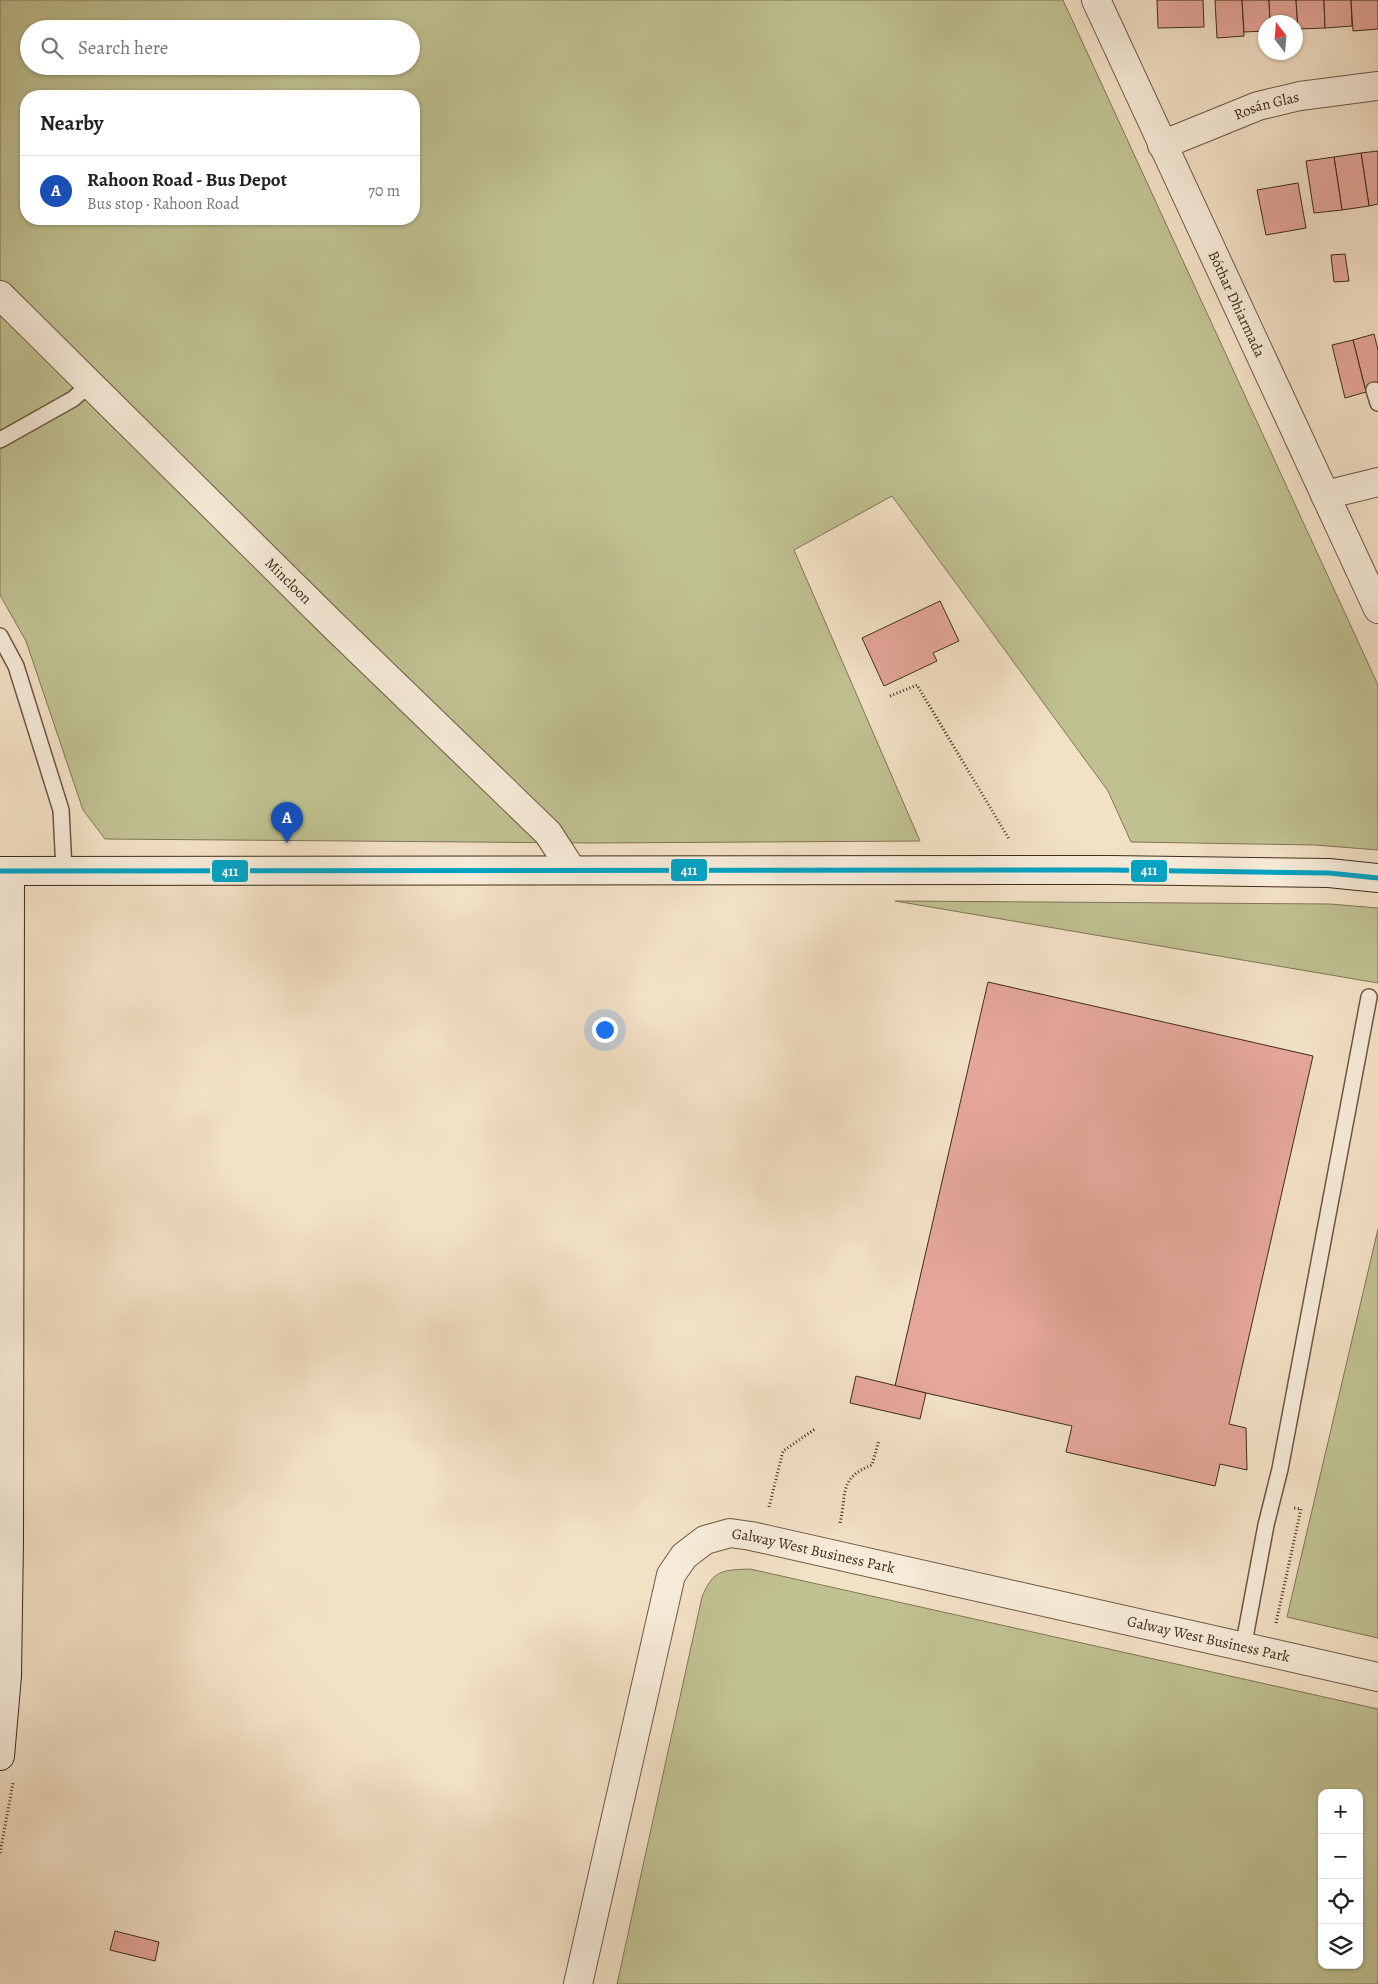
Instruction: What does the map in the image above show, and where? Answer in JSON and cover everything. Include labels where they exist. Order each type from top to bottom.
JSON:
[{"type":"street","name":"Bóthar Dhiarmada","points":[[1096,0],[1378,609]]},
{"type":"street","name":"Rosán Glas","points":[[1162,145],[1258,106],[1300,96],[1378,86]]},
{"type":"street","name":"Mincloon","points":[[0,295],[331,623],[548,833],[572,870]]},
{"type":"street","points":[[1325,495],[1378,482]]},
{"type":"street","points":[[0,1756],[6,1676],[4,1490],[5,871],[1120,870],[1330,873],[1378,878]]},
{"type":"street","name":"Galway West Business Park","points":[[578,1984],[671,1575],[684,1556],[705,1540],[730,1534],[751,1536],[1378,1677]]},
{"type":"lane","points":[[0,440],[73,399],[90,384]]},
{"type":"lane","points":[[0,636],[16,666],[61,810],[64,870]]},
{"type":"lane","points":[[1243,1648],[1266,1525],[1280,1469],[1369,997]]},
{"type":"path","points":[[890,696],[916,685],[1010,840]]},
{"type":"path","points":[[769,1507],[783,1451],[815,1429]]},
{"type":"path","points":[[840,1524],[845,1486],[851,1476],[872,1464],[878,1440]]},
{"type":"green space","points":[[0,0],[1063,0],[1378,685],[1378,850],[1315,845],[1131,842],[1108,791],[892,496],[794,550],[920,841],[592,843],[105,839],[83,810],[26,641],[0,595]]},
{"type":"green space","points":[[895,901],[1330,904],[1378,908],[1378,983]]},
{"type":"green space","points":[[1378,1229],[1378,1638],[1287,1617]]},
{"type":"green space","points":[[750,1569],[1378,1709],[1378,1984],[617,1984],[702,1597],[710,1581],[725,1571]]},
{"type":"building","points":[[1157,0],[1203,0],[1204,27],[1158,28]]},
{"type":"building","points":[[1215,0],[1242,0],[1244,36],[1217,38]]},
{"type":"building","points":[[1242,0],[1269,0],[1270,15],[1258,15],[1258,31],[1244,32]]},
{"type":"building","points":[[1269,0],[1296,0],[1297,15],[1270,15]]},
{"type":"building","points":[[1296,0],[1324,0],[1325,28],[1303,29],[1303,15],[1297,15]]},
{"type":"building","points":[[1324,0],[1351,0],[1352,26],[1325,28]]},
{"type":"building","points":[[1351,0],[1378,0],[1378,29],[1353,31]]},
{"type":"building","points":[[1378,151],[1378,204],[1369,206],[1361,153]]},
{"type":"building","points":[[1361,153],[1369,206],[1342,210],[1334,157]]},
{"type":"building","points":[[1334,157],[1342,210],[1314,213],[1306,161]]},
{"type":"building","points":[[1298,183],[1306,228],[1266,235],[1257,190]]},
{"type":"building","points":[[1345,254],[1349,281],[1334,282],[1331,255]]},
{"type":"building","points":[[1374,334],[1378,350],[1378,389],[1366,392],[1353,340]]},
{"type":"building","points":[[1353,340],[1366,392],[1345,398],[1332,345]]},
{"type":"building","points":[[940,601],[959,641],[933,653],[937,661],[884,686],[862,638]]},
{"type":"building","points":[[988,982],[1313,1056],[1229,1424],[1246,1428],[1247,1470],[1220,1464],[1215,1486],[1066,1452],[1072,1426],[895,1386]]},
{"type":"building","points":[[856,1376],[926,1393],[920,1419],[850,1403]]},
{"type":"building","points":[[115,1931],[159,1942],[155,1961],[110,1950]]},
{"type":"transit line","name":"411","points":[[0,871],[1110,870],[1329,873],[1378,878]]},
{"type":"place","name":"Rahoon Road - Bus Depot","points":[[287,843]]}]
